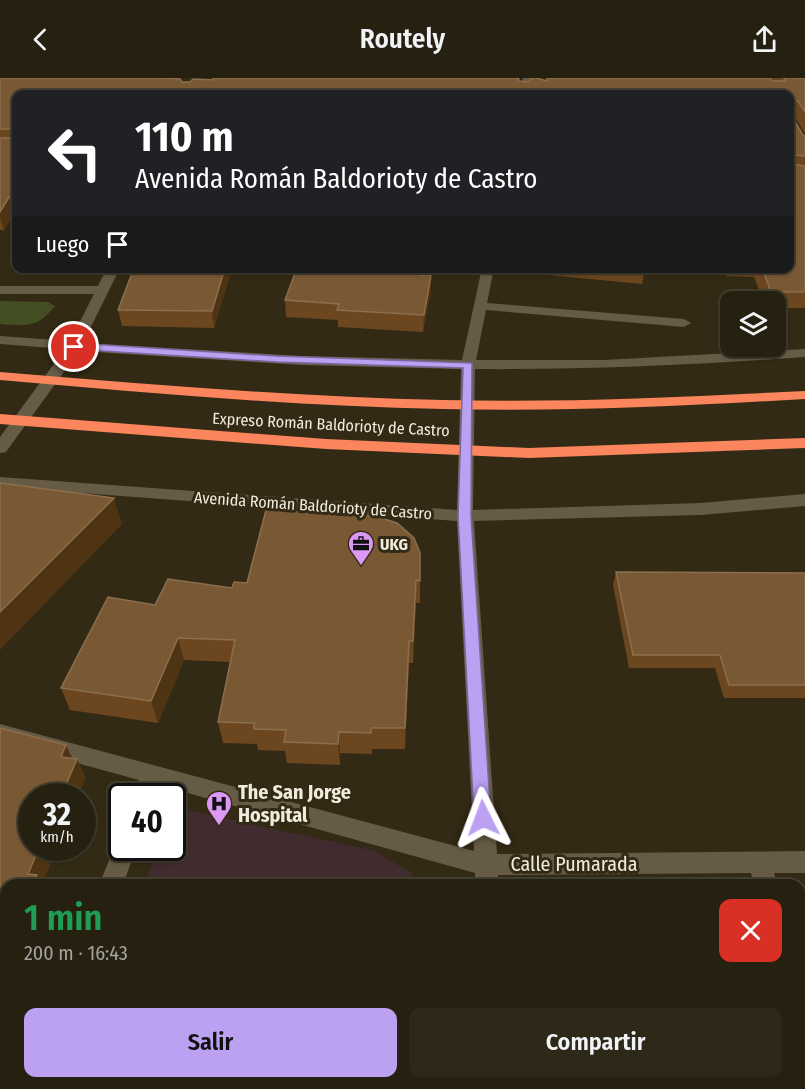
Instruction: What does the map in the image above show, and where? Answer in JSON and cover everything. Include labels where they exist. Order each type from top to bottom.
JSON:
[{"type":"highway","name":"Expreso Román Baldorioty de Castro","points":[[0,376],[238,395],[405,404],[527,405],[805,395]]},
{"type":"highway","name":"Expreso Román Baldorioty de Castro","points":[[0,419],[327,444],[529,453],[805,443]]},
{"type":"street","points":[[0,448],[74,347],[112,273]]},
{"type":"street","points":[[486,875],[465,516],[468,365],[487,273]]},
{"type":"street","points":[[0,290],[104,290]]},
{"type":"street","points":[[480,306],[684,323]]},
{"type":"street","points":[[0,340],[74,347],[277,359],[468,365],[617,364],[805,353]]},
{"type":"street","name":"Avenida Román Baldorioty de Castro","points":[[0,482],[465,516],[701,509],[805,500]]},
{"type":"street","name":"Calle Pumarada","points":[[0,733],[152,775],[486,875],[760,862],[805,862]]},
{"type":"street","points":[[149,783],[152,775]]},
{"type":"street","points":[[113,879],[120,861]]},
{"type":"street","points":[[760,862],[764,879]]},
{"type":"shaded area","name":"The San Jorge Hospital","points":[[186,810],[375,851],[411,873],[413,879],[147,879],[153,861],[186,861]]},
{"type":"green space","points":[[0,301],[48,302],[55,306],[43,318],[31,324],[0,324]]},
{"type":"building","points":[[0,78],[164,78],[190,82],[193,79],[213,80],[213,78],[519,78],[518,81],[529,82],[532,78],[547,81],[547,78],[771,78],[773,81],[785,81],[784,78],[805,78],[805,112],[798,101],[794,100],[794,90],[12,90],[12,129],[0,129]]},
{"type":"building","points":[[794,119],[805,136],[805,156],[794,155]]},
{"type":"building","points":[[0,138],[12,138],[12,197],[9,197],[0,212]]},
{"type":"building","points":[[794,164],[805,166],[805,292],[771,291],[764,273],[794,273]]},
{"type":"building","points":[[132,273],[223,273],[212,311],[118,310]]},
{"type":"building","points":[[295,273],[421,273],[420,275],[431,275],[424,315],[337,310],[339,304],[285,300]]},
{"type":"building","points":[[0,483],[114,498],[0,612]]},
{"type":"building","points":[[266,510],[375,516],[397,523],[414,538],[420,553],[420,581],[416,580],[413,641],[409,641],[405,728],[371,728],[371,733],[339,732],[338,744],[284,742],[286,730],[254,729],[254,723],[218,722],[235,640],[178,638],[151,701],[61,688],[108,597],[155,605],[168,579],[232,588],[234,582],[247,583]]},
{"type":"building","points":[[616,572],[805,573],[805,685],[729,685],[720,655],[633,655]]},
{"type":"building","points":[[0,728],[66,745],[61,757],[77,759],[67,783],[18,783],[18,861],[34,861],[28,874],[37,875],[35,879],[0,879]]},
{"type":"place","name":"UKG","points":[[361,567]]},
{"type":"place","name":"The San Jorge Hospital","points":[[219,827]]},
{"type":"route","points":[[74,347],[277,359],[468,365],[465,516],[483,818]]}]
